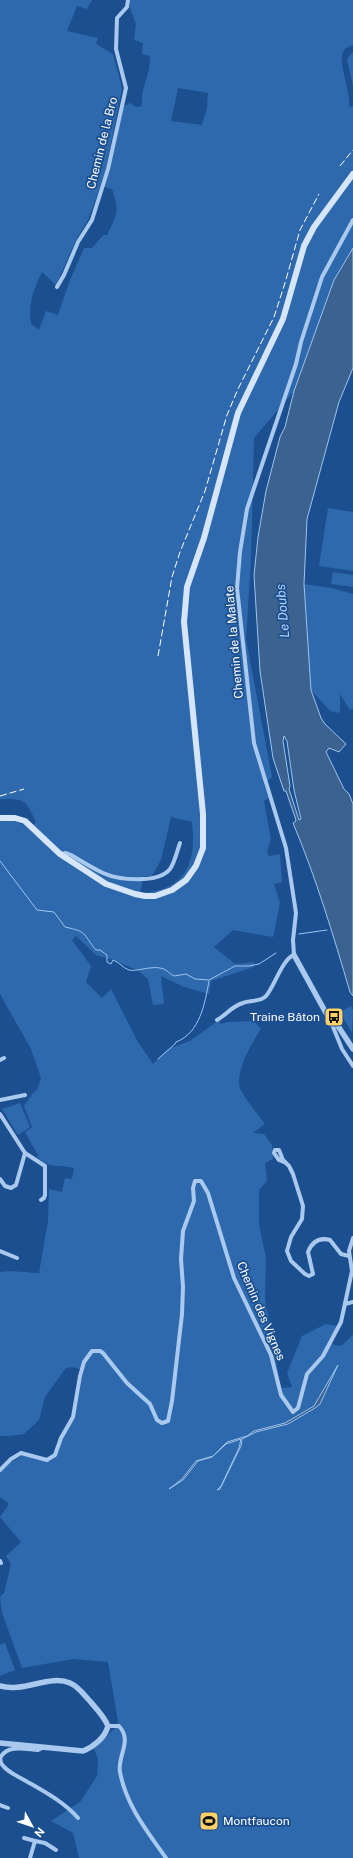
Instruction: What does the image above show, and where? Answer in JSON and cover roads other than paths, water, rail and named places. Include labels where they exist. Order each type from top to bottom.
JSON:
[{"type":"main road","points":[[0,818],[15,818],[25,822],[60,854],[106,884],[135,894],[145,896],[163,894],[178,887],[186,880],[199,859],[203,848],[204,836],[197,748],[184,622],[187,587],[204,538],[238,413],[283,319],[304,246],[314,227],[353,174]]},
{"type":"street","name":"Chemin de la Bro","points":[[57,287],[78,242],[92,220],[108,169],[126,88],[116,49],[117,18],[127,7],[128,0]]},
{"type":"street","name":"Chemin de la Malate","points":[[294,955],[293,940],[296,914],[286,848],[254,743],[237,588],[240,552],[247,509],[296,364],[301,342],[322,277],[353,220]]},
{"type":"street","points":[[60,854],[66,853],[71,855],[104,874],[121,878],[150,879],[168,872],[171,868],[180,843]]},
{"type":"street","points":[[217,1020],[236,1006],[265,998],[275,984],[290,956],[294,955],[326,1013],[333,1020],[353,1049]]},
{"type":"street","points":[[333,1020],[331,1022],[331,1026],[353,1066]]},
{"type":"street","points":[[0,1100],[25,1094]]},
{"type":"street","points":[[0,1114],[25,1153],[45,1166],[45,1195],[41,1200]]},
{"type":"street","points":[[0,1179],[8,1187],[11,1188],[16,1185],[25,1153]]},
{"type":"street","points":[[286,1163],[293,1174],[303,1206],[303,1213],[297,1229],[288,1244],[287,1251],[291,1261],[305,1274],[309,1276],[313,1274],[308,1252],[314,1242],[320,1239],[330,1240],[340,1254],[349,1256]]},
{"type":"street","name":"Chemin des Vignes","points":[[0,1470],[11,1459],[21,1453],[47,1460],[56,1455],[61,1438],[74,1417],[80,1376],[84,1362],[92,1351],[100,1351],[103,1353],[127,1382],[150,1404],[157,1420],[162,1423],[168,1421],[182,1314],[181,1259],[183,1231],[194,1201],[193,1184],[195,1181],[201,1181],[208,1193],[234,1278],[271,1355],[281,1395],[293,1412],[298,1408],[307,1374],[323,1356],[339,1328],[352,1271],[349,1256],[353,1238]]},
{"type":"street","points":[[0,1251],[17,1258]]},
{"type":"street","points":[[345,1304],[353,1302]]},
{"type":"street","points":[[0,1686],[16,1688],[52,1681],[69,1682],[83,1693],[98,1710],[108,1726]]},
{"type":"street","points":[[0,1743],[83,1751],[91,1748],[103,1737],[108,1726]]},
{"type":"street","points":[[108,1726],[118,1726],[123,1731],[125,1744],[119,1767],[122,1784],[132,1807],[166,1858]]},
{"type":"street","points":[[42,1748],[38,1750],[11,1748],[6,1750],[0,1758],[0,1764],[9,1772],[70,1809],[78,1818]]},
{"type":"street","points":[[0,1805],[8,1808]]},
{"type":"street","points":[[24,1838],[45,1843],[56,1850]]},
{"type":"street","points":[[30,1858],[35,1841]]},
{"type":"water","name":"Le Doubs","points":[[353,248],[353,368],[339,402],[307,519],[304,584],[311,690],[321,718],[325,724],[346,744],[339,752],[329,748],[326,752],[353,804],[353,996],[350,992],[317,885],[293,823],[296,821],[295,817],[286,791],[284,791],[273,758],[260,671],[254,575],[258,537],[266,491],[280,437],[285,427],[294,391],[334,280]],"holes":[[[284,736],[287,741],[294,790],[301,819],[299,820],[289,789],[290,786],[283,741]]]},
{"type":"water","points":[[338,1365],[320,1404],[315,1408],[288,1424],[256,1432],[242,1439],[241,1446],[220,1489],[217,1490],[221,1486],[239,1448],[241,1439],[226,1444],[212,1457],[198,1461],[183,1480],[169,1489],[182,1479],[196,1461],[213,1456],[227,1442],[247,1436],[254,1431],[285,1423],[314,1406]]},
{"type":"waterway","points":[[0,861],[37,910],[54,912],[65,927],[78,930],[84,934],[96,950],[100,950],[107,955],[107,962],[111,964],[113,960],[129,970],[160,968],[174,976],[186,974],[195,979],[209,980],[235,966],[259,964],[276,953]]},
{"type":"waterway","points":[[299,934],[327,930]]},
{"type":"waterway","points":[[158,1059],[176,1042],[191,1032],[196,1025],[206,999],[209,981]]},
{"type":"railway","points":[[340,166],[353,150]]},
{"type":"railway","points":[[158,656],[172,577],[180,552],[205,491],[227,415],[238,389],[274,317],[300,230],[319,194]]},
{"type":"railway","points":[[0,796],[24,789]]},
{"type":"place","name":"Traine Bâton","points":[[334,1017]]},
{"type":"place","name":"Montfaucon","points":[[209,1821]]}]
